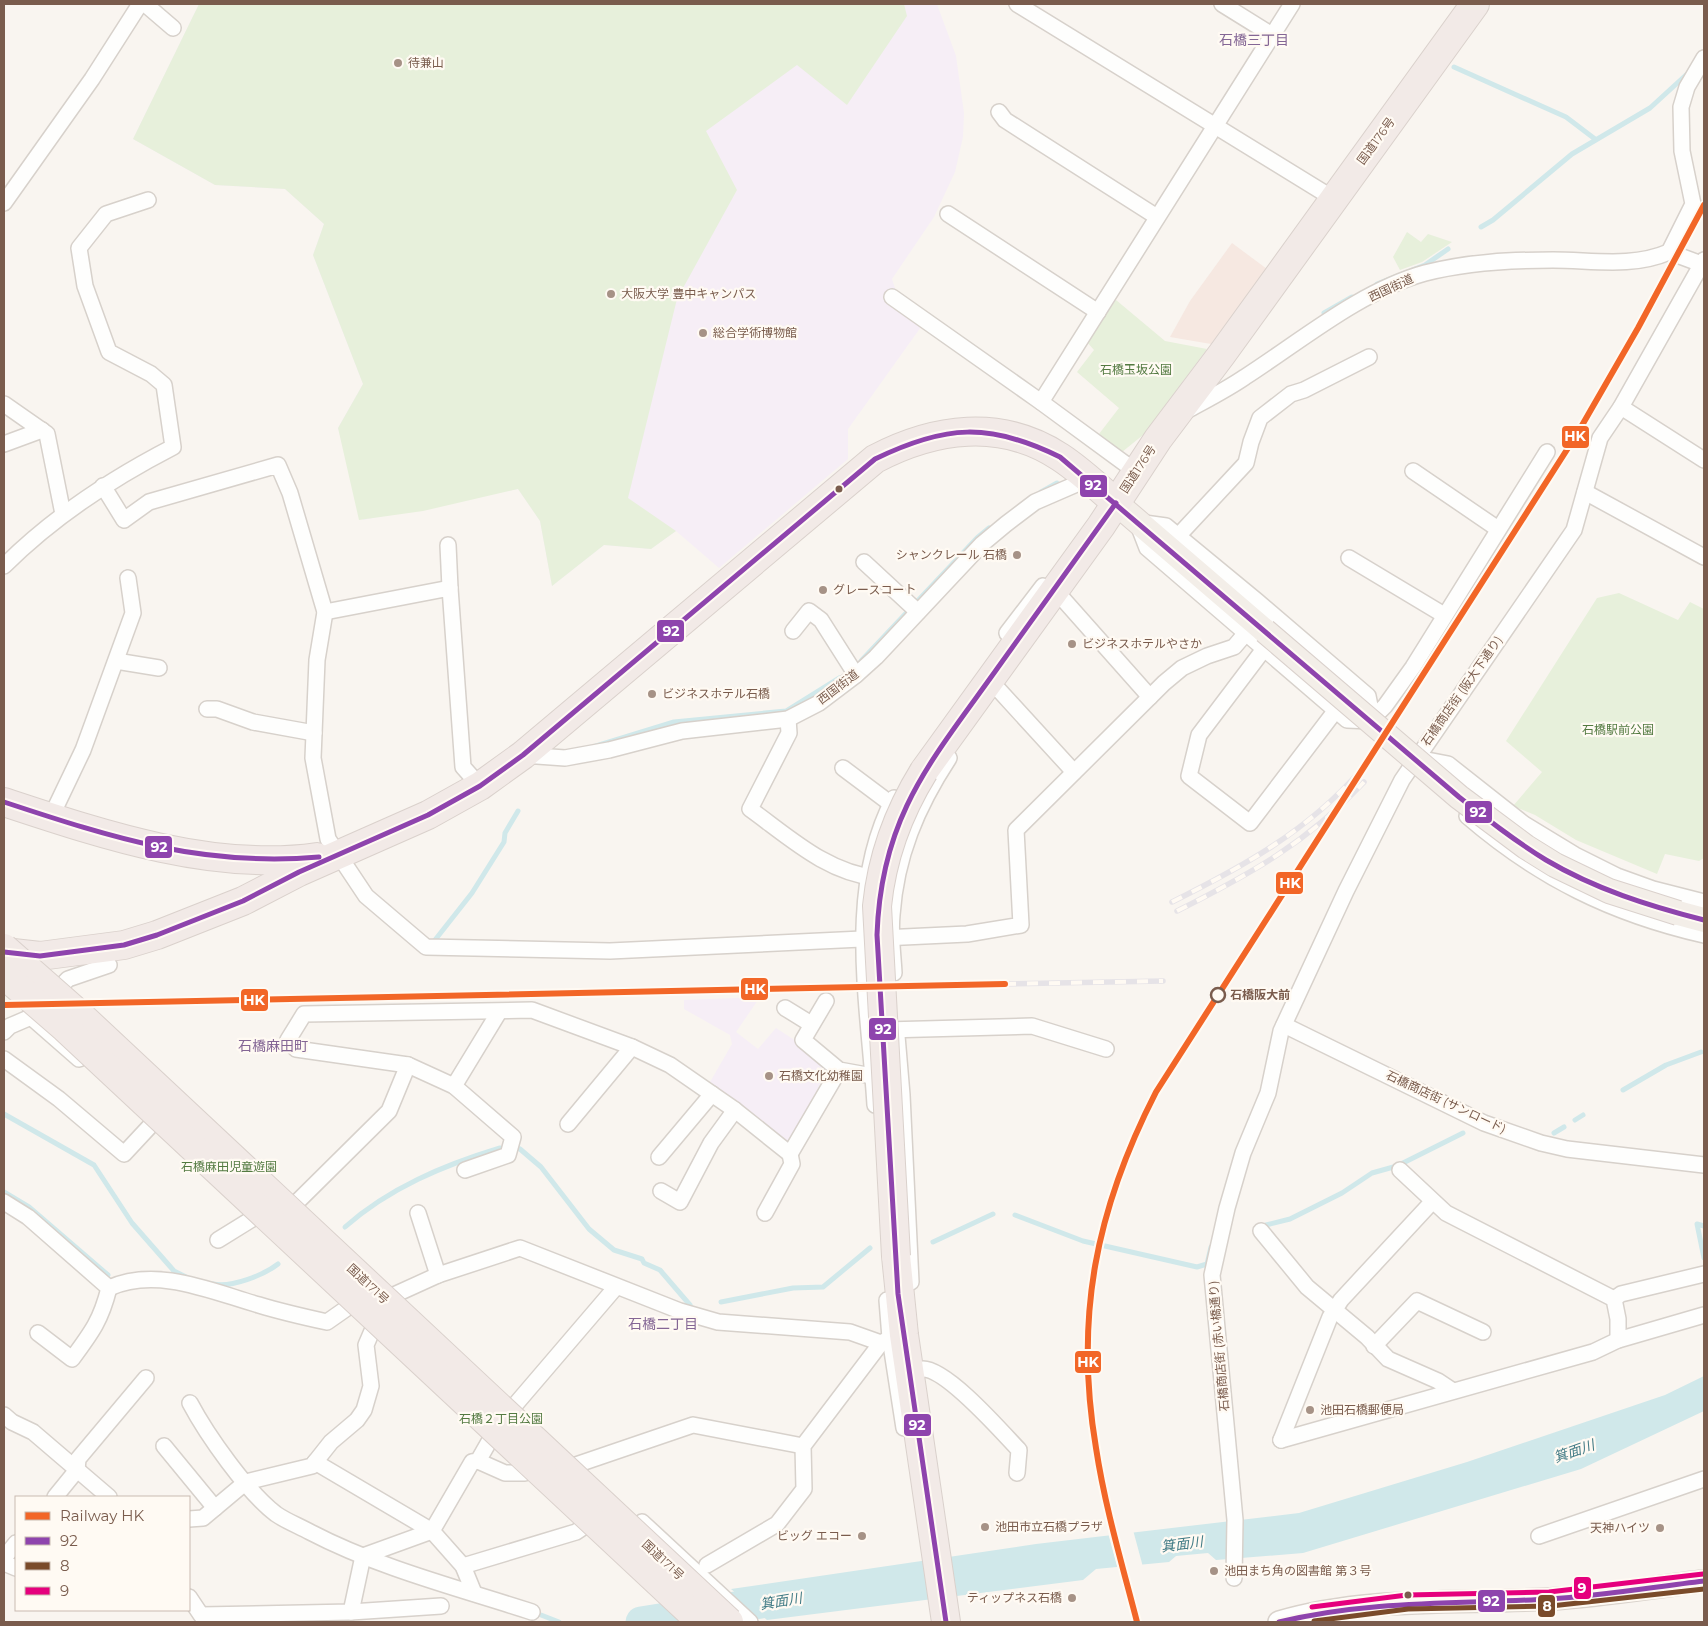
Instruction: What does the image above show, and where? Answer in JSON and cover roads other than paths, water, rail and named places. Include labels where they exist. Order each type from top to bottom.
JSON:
[{"type":"highway","name":"国道176号","points":[[945,1612],[904,1335],[896,1253],[877,935],[877,906],[883,867],[894,829],[907,799],[924,771],[1077,558],[1135,471],[1475,4]]},
{"type":"highway","points":[[4,952],[40,956],[100,958],[124,945],[157,936],[243,901],[338,854],[428,815],[480,786],[523,755],[875,459],[903,444],[953,432],[1007,434],[1034,442],[1060,457],[1116,502]]},
{"type":"highway","points":[[4,802],[51,818],[143,844],[193,854],[295,860],[338,854]]},
{"type":"highway","points":[[233,857],[246,869],[249,888],[243,901]]},
{"type":"highway","name":"国道171号","points":[[4,948],[80,1015],[730,1622]]},
{"type":"highway","name":"国道171号","points":[[4,975],[65,1028],[701,1622]]},
{"type":"main road","points":[[1116,502],[1258,638],[1459,797],[1526,847],[1555,865],[1609,891],[1704,920]]},
{"type":"street","points":[[4,203],[92,79],[140,4]]},
{"type":"street","points":[[145,4],[174,28]]},
{"type":"street","points":[[1017,4],[1334,200]]},
{"type":"street","points":[[1222,4],[1272,35]]},
{"type":"street","points":[[1041,402],[1213,126],[1292,4]]},
{"type":"street","points":[[1703,263],[1669,252],[1693,204],[1682,150],[1681,107],[1687,86],[1704,58]]},
{"type":"street","points":[[999,112],[1005,120],[1157,217]]},
{"type":"street","points":[[4,566],[30,539],[63,514],[103,486],[172,447],[164,385],[151,374],[109,352],[85,286],[79,248],[106,214],[148,200]]},
{"type":"street","points":[[948,214],[1098,312]]},
{"type":"street","name":"西国街道","points":[[1174,417],[1219,394],[1299,340],[1398,282],[1425,273],[1492,261],[1554,260],[1615,263],[1657,257],[1669,252]]},
{"type":"street","name":"石橋商店街 (阪大下通り)","points":[[1283,1028],[1346,891],[1402,780],[1574,530],[1600,438],[1621,407],[1703,263]]},
{"type":"street","points":[[892,297],[1135,471]]},
{"type":"street","points":[[1179,535],[1246,463],[1260,418],[1291,394],[1304,390],[1369,357]]},
{"type":"street","points":[[4,404],[47,434],[63,514]]},
{"type":"street","points":[[1621,407],[1704,460]]},
{"type":"street","points":[[4,444],[42,430]]},
{"type":"street","points":[[1258,638],[1347,720],[1373,718],[1385,706],[1413,667],[1547,452]]},
{"type":"street","points":[[103,486],[124,520],[149,502],[278,465],[290,493],[325,612],[317,660],[313,758],[328,839],[366,896],[426,947],[610,951],[864,940],[893,936],[968,934],[1021,925],[1016,830],[1150,697],[1182,668],[1208,656],[1258,638]]},
{"type":"street","points":[[1413,471],[1498,529]]},
{"type":"street","name":"西国街道","points":[[523,755],[565,758],[609,750],[682,731],[788,719],[819,703],[913,608],[1006,524],[1035,502],[1088,479]]},
{"type":"street","points":[[1585,492],[1682,547],[1704,557]]},
{"type":"street","points":[[1137,522],[1166,526],[1179,535],[1368,696],[1373,718],[1416,758],[1431,786],[1516,856],[1580,894],[1612,908],[1673,928],[1704,935]]},
{"type":"street","points":[[448,545],[463,767],[480,786]]},
{"type":"street","points":[[936,1550],[926,1534],[919,1517],[886,1341],[906,1162],[891,917],[896,879],[904,845],[936,778],[1073,585],[1077,558]]},
{"type":"street","points":[[936,1550],[938,1511],[923,1368],[911,1295],[896,1253],[878,1164],[864,940],[868,877],[870,863],[889,809],[909,770],[1026,606],[1055,573],[1077,558]]},
{"type":"street","points":[[1349,558],[1444,615]]},
{"type":"street","points":[[864,562],[913,608]]},
{"type":"street","points":[[51,818],[83,750],[133,613],[128,578]]},
{"type":"street","points":[[325,612],[450,588]]},
{"type":"street","points":[[1063,598],[1150,697]]},
{"type":"street","points":[[793,631],[809,611],[822,620],[853,670]]},
{"type":"street","points":[[1258,638],[1199,735],[1189,776],[1250,823],[1336,710]]},
{"type":"street","points":[[116,661],[159,668]]},
{"type":"street","points":[[999,690],[1074,772]]},
{"type":"street","points":[[207,709],[218,709],[253,722],[314,733]]},
{"type":"street","points":[[788,719],[789,734],[750,809],[824,862],[848,873],[896,879]]},
{"type":"street","points":[[1416,758],[1448,764],[1532,829],[1574,855],[1617,876],[1653,889],[1704,902]]},
{"type":"street","points":[[843,768],[889,809],[913,823]]},
{"type":"street","points":[[1516,856],[1532,829]]},
{"type":"street","points":[[4,1032],[10,1026],[31,1017],[68,980],[100,958]]},
{"type":"street","points":[[826,1001],[802,1040],[839,1070],[872,1076]]},
{"type":"street","points":[[785,1008],[811,1024]]},
{"type":"street","points":[[464,1170],[508,1155],[513,1138],[454,1086],[408,1065],[296,1049],[288,1040],[304,1014],[532,1010],[632,1046],[670,1065],[735,1110],[790,1154],[792,1164],[765,1213]]},
{"type":"street","points":[[454,1086],[499,1012]]},
{"type":"street","points":[[31,1017],[151,1125],[684,1622]]},
{"type":"street","points":[[870,1030],[1032,1026],[1106,1049]]},
{"type":"street","name":"石橋商店街 (サンロード)","points":[[1283,1028],[1484,1123],[1541,1144],[1567,1149],[1704,1165]]},
{"type":"street","name":"石橋商店街 (赤い橋通り)","points":[[1234,1572],[1235,1520],[1212,1275],[1226,1208],[1243,1153],[1268,1092],[1283,1028]]},
{"type":"street","points":[[85,1064],[111,1033],[297,1202],[394,1295],[750,1622]]},
{"type":"street","points":[[568,1124],[632,1046]]},
{"type":"street","points":[[871,1053],[898,1051]]},
{"type":"street","points":[[4,1059],[59,1099],[124,1154],[151,1125]]},
{"type":"street","points":[[266,1232],[389,1111],[408,1065]]},
{"type":"street","points":[[790,1154],[839,1070]]},
{"type":"street","points":[[659,1158],[712,1094]]},
{"type":"street","points":[[874,1095],[902,1095]]},
{"type":"street","points":[[661,1191],[680,1202],[711,1143],[735,1110]]},
{"type":"street","points":[[878,1164],[906,1162]]},
{"type":"street","points":[[1400,1170],[1432,1202],[1446,1213],[1614,1298]]},
{"type":"street","points":[[4,1202],[28,1217],[110,1288]]},
{"type":"street","points":[[1432,1202],[1341,1300],[1335,1310],[1281,1440],[1593,1352],[1618,1340],[1704,1315]]},
{"type":"street","points":[[418,1213],[438,1275]]},
{"type":"street","points":[[218,1240],[252,1219]]},
{"type":"street","points":[[1261,1231],[1307,1287],[1367,1337],[1388,1359],[1438,1381],[1453,1391]]},
{"type":"street","points":[[190,1519],[203,1518],[246,1482],[312,1466],[331,1442],[345,1432],[364,1410],[371,1386],[366,1345],[367,1327],[394,1295],[438,1275],[520,1248],[680,1311],[718,1322],[850,1332],[886,1341]]},
{"type":"street","points":[[1614,1298],[1620,1294],[1704,1274]]},
{"type":"street","points":[[38,1333],[73,1365],[96,1328],[103,1313],[110,1288],[120,1283],[148,1280],[177,1282],[327,1322],[347,1308]]},
{"type":"street","points":[[515,1405],[616,1287]]},
{"type":"street","points":[[1614,1298],[1618,1319],[1618,1340]]},
{"type":"street","points":[[1374,1346],[1417,1301],[1483,1332]]},
{"type":"street","points":[[707,1565],[777,1524],[804,1489],[803,1446],[886,1341]]},
{"type":"street","points":[[923,1368],[930,1369],[947,1380],[1026,1453],[1017,1473]]},
{"type":"street","points":[[56,1496],[77,1470],[78,1459],[146,1378]]},
{"type":"street","points":[[190,1403],[202,1425],[246,1482],[277,1515],[323,1539],[363,1556],[532,1612]]},
{"type":"street","points":[[4,1415],[12,1422],[33,1432],[108,1496]]},
{"type":"street","points":[[478,1460],[506,1473],[528,1476],[580,1465],[693,1426],[803,1446]]},
{"type":"street","points":[[363,1556],[432,1531],[472,1462],[478,1460],[490,1440]]},
{"type":"street","points":[[164,1446],[215,1508]]},
{"type":"street","points":[[315,1462],[432,1531],[463,1566],[474,1593]]},
{"type":"street","points":[[1540,1536],[1704,1479]]},
{"type":"street","points":[[463,1566],[576,1532],[582,1528]]},
{"type":"street","points":[[4,1558],[15,1544]]},
{"type":"street","points":[[350,1612],[363,1556]]},
{"type":"street","points":[[1279,1622],[1312,1614],[1407,1602],[1550,1599],[1704,1581]]},
{"type":"street","points":[[190,1598],[201,1615],[350,1612],[441,1606]]},
{"type":"water","points":[[1704,1376],[1704,1411],[1581,1469],[1303,1553],[1216,1560],[1208,1553],[1176,1556],[1169,1562],[1096,1569],[1083,1580],[767,1620],[731,1589],[1036,1544],[1299,1513],[1467,1462],[1665,1395]]},
{"type":"waterway","points":[[1454,67],[1566,117],[1595,139]]},
{"type":"waterway","points":[[1481,227],[1493,220],[1572,154],[1650,108],[1686,75]]},
{"type":"waterway","points":[[1377,284],[1425,265],[1448,249]]},
{"type":"waterway","points":[[1324,313],[1352,297]]},
{"type":"waterway","points":[[1041,492],[1057,483]]},
{"type":"waterway","points":[[861,661],[977,538],[989,528]]},
{"type":"waterway","points":[[596,746],[674,722],[786,711],[839,678]]},
{"type":"waterway","points":[[435,940],[472,893],[504,842],[505,833],[518,811]]},
{"type":"waterway","points":[[1623,1090],[1666,1065],[1701,1052]]},
{"type":"waterway","points":[[4,1114],[94,1165],[132,1223],[174,1271],[188,1278]]},
{"type":"waterway","points":[[1575,1120],[1583,1115]]},
{"type":"waterway","points":[[1554,1133],[1564,1127]]},
{"type":"waterway","points":[[1266,1225],[1290,1219],[1342,1193],[1372,1173],[1397,1166],[1463,1133]]},
{"type":"waterway","points":[[345,1227],[380,1201],[418,1179],[458,1162],[500,1148]]},
{"type":"waterway","points":[[520,1149],[541,1167],[589,1229],[614,1250],[642,1259],[644,1263],[660,1270],[690,1305]]},
{"type":"waterway","points":[[4,1192],[29,1207],[108,1275]]},
{"type":"waterway","points":[[933,1242],[993,1214]]},
{"type":"waterway","points":[[1015,1215],[1083,1241],[1197,1267],[1207,1264],[1211,1247]]},
{"type":"waterway","points":[[1704,1226],[1697,1224],[1704,1258]]},
{"type":"waterway","points":[[721,1302],[793,1288],[823,1287],[870,1248]]},
{"type":"waterway","points":[[213,1284],[229,1284],[247,1280],[278,1264]]},
{"type":"waterway","name":"箕面川","points":[[641,1622],[792,1598]]},
{"type":"waterway","points":[[541,1615],[559,1622]]},
{"type":"railway","points":[[1172,902],[1249,861],[1296,830],[1319,812],[1360,771]]},
{"type":"railway","points":[[1177,911],[1229,884],[1276,856],[1321,823],[1364,782]]},
{"type":"railway","points":[[1005,984],[1163,981]]},
{"type":"rail line","name":"HK","points":[[1137,1622],[1104,1492],[1090,1400],[1088,1354],[1089,1309],[1095,1265],[1118,1179],[1135,1136],[1156,1092],[1577,434],[1638,328],[1704,205]]},
{"type":"rail line","name":"HK","points":[[4,1005],[1005,984]]},
{"type":"place","name":"待兼山","points":[[398,63]]},
{"type":"place","name":"大阪大学 豊中キャンパス","points":[[611,294]]},
{"type":"place","name":"総合学術博物館","points":[[703,333]]},
{"type":"place","name":"シャンクレール 石橋","points":[[1017,555]]},
{"type":"place","name":"グレースコート","points":[[823,590]]},
{"type":"place","name":"ビジネスホテルやさか","points":[[1072,644]]},
{"type":"place","name":"ビジネスホテル石橋","points":[[652,694]]},
{"type":"place","name":"石橋阪大前","points":[[1218,995]]},
{"type":"place","name":"石橋文化幼稚園","points":[[769,1076]]},
{"type":"place","name":"池田石橋郵便局","points":[[1310,1410]]},
{"type":"place","name":"池田市立石橋プラザ","points":[[985,1527]]},
{"type":"place","name":"天神ハイツ","points":[[1660,1528]]},
{"type":"place","name":"ビッグ エコー","points":[[862,1536]]},
{"type":"place","name":"池田まち角の図書館 第３号","points":[[1214,1571]]},
{"type":"place","name":"ティップネス石橋","points":[[1072,1598]]},
{"type":"district","name":"石橋三丁目","points":[[1254,40]]},
{"type":"district","name":"石橋麻田町","points":[[273,1046]]},
{"type":"district","name":"石橋二丁目","points":[[663,1324]]},
{"type":"park label","name":"石橋玉坂公園","points":[[1136,370]]},
{"type":"park label","name":"石橋駅前公園","points":[[1618,730]]},
{"type":"park label","name":"石橋麻田児童遊園","points":[[229,1167]]},
{"type":"park label","name":"石橋２丁目公園","points":[[501,1419]]}]
